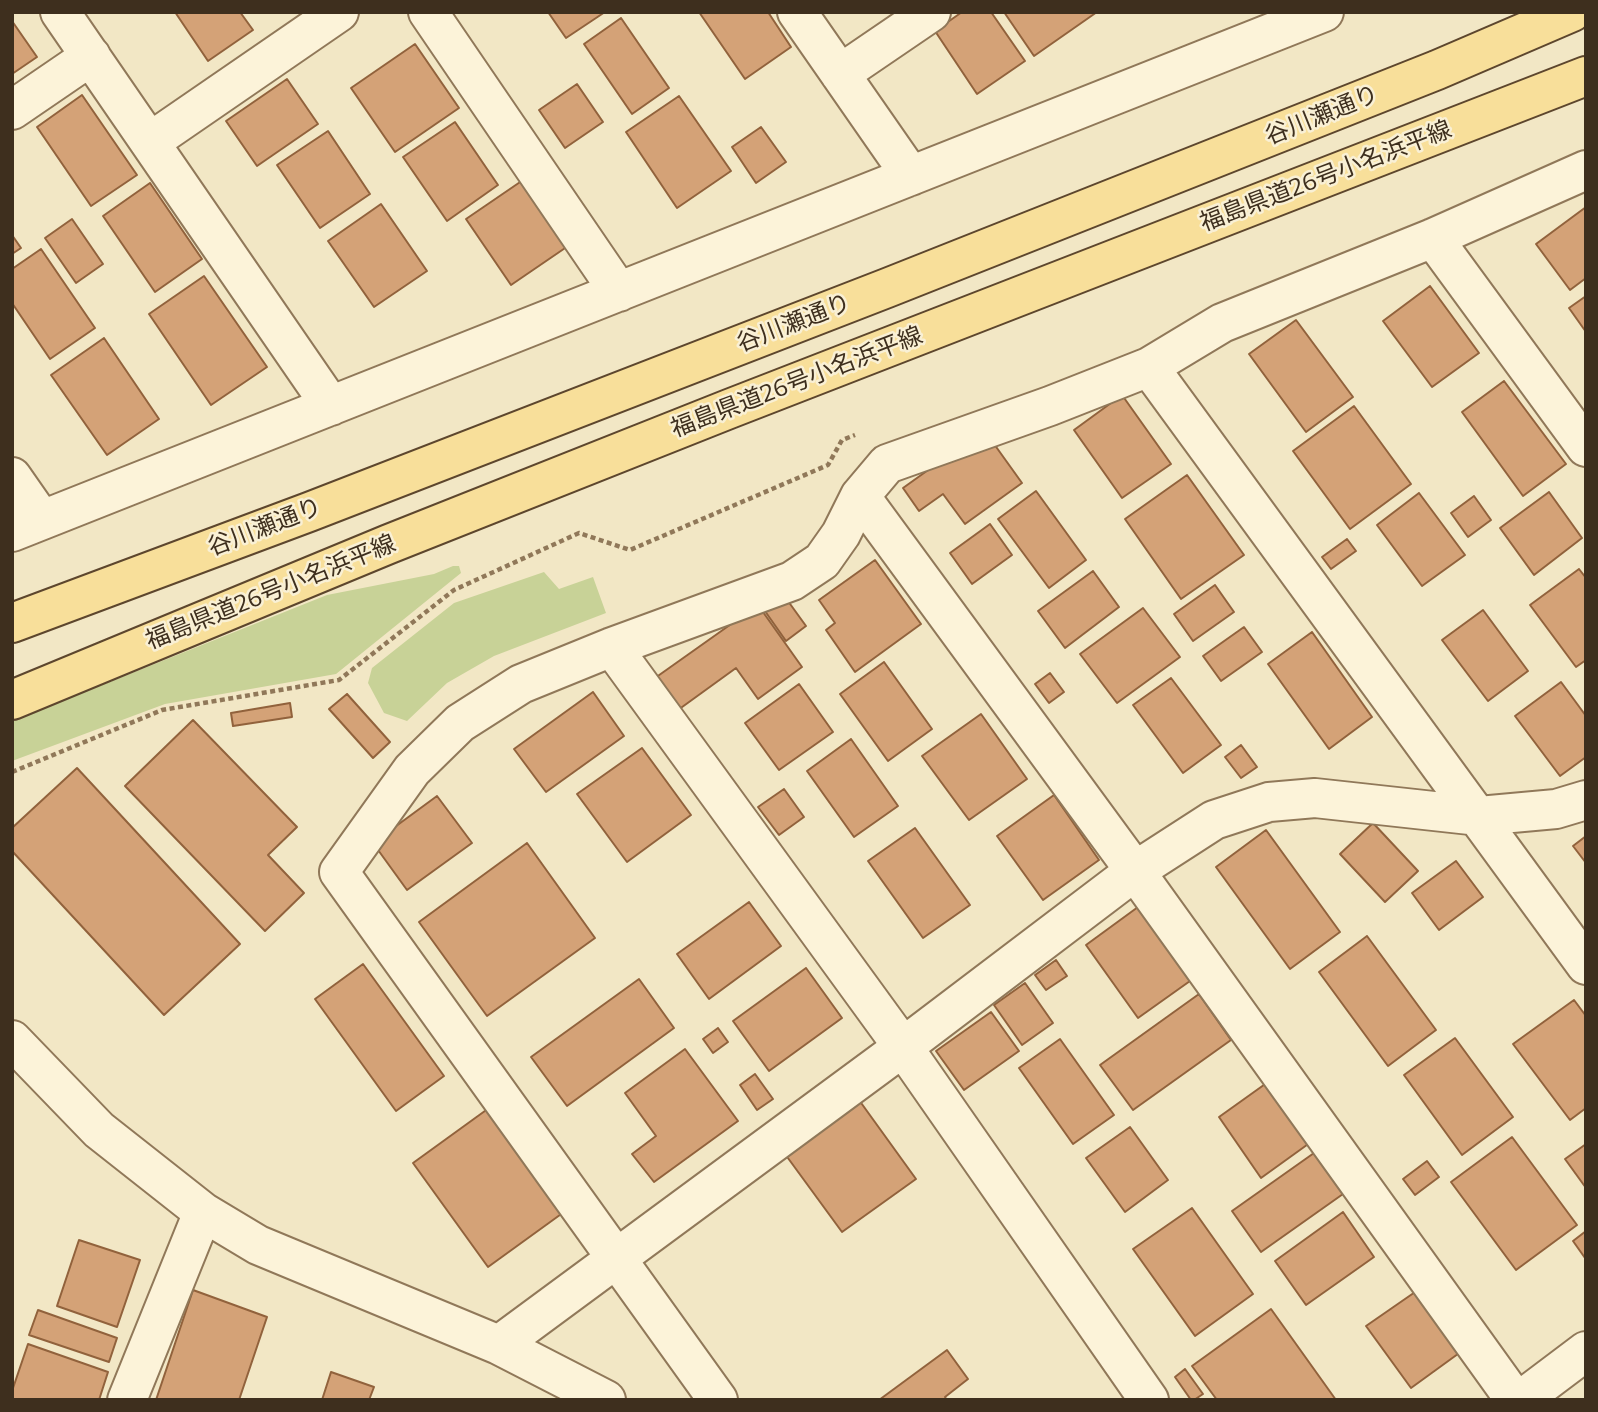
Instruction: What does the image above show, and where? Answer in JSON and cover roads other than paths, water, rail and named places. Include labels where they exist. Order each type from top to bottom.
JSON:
[{"type":"main road","name":"谷川瀬通り","points":[[12,623],[309,512],[874,293],[1437,70],[1572,12]]},
{"type":"main road","name":"福島県道26号小名浜平線","points":[[12,700],[389,544],[704,419],[1586,76]]},
{"type":"street","points":[[60,12],[331,406]]},
{"type":"street","points":[[150,142],[339,12]]},
{"type":"street","points":[[428,12],[619,292]]},
{"type":"street","points":[[797,12],[911,176]]},
{"type":"street","points":[[840,74],[931,12]]},
{"type":"street","points":[[12,477],[27,526],[1324,12]]},
{"type":"street","points":[[12,110],[91,56]]},
{"type":"street","points":[[718,1400],[339,872],[412,770],[460,723],[521,684],[612,647],[792,581],[822,561],[841,534],[860,496],[887,464],[1050,406],[1149,367],[1222,323],[1433,238],[1586,170]]},
{"type":"street","points":[[1433,238],[1586,447]]},
{"type":"street","points":[[1149,367],[1586,965]]},
{"type":"street","points":[[860,496],[1518,1400],[1586,1351]]},
{"type":"street","points":[[612,647],[903,1047],[1149,1400]]},
{"type":"street","points":[[499,1345],[903,1047],[1135,871],[1214,820],[1269,802],[1315,799],[1479,817],[1556,809],[1586,800]]},
{"type":"street","points":[[12,1040],[99,1130],[203,1212],[258,1245],[499,1345],[606,1400]]},
{"type":"street","points":[[127,1400],[203,1212]]}]
